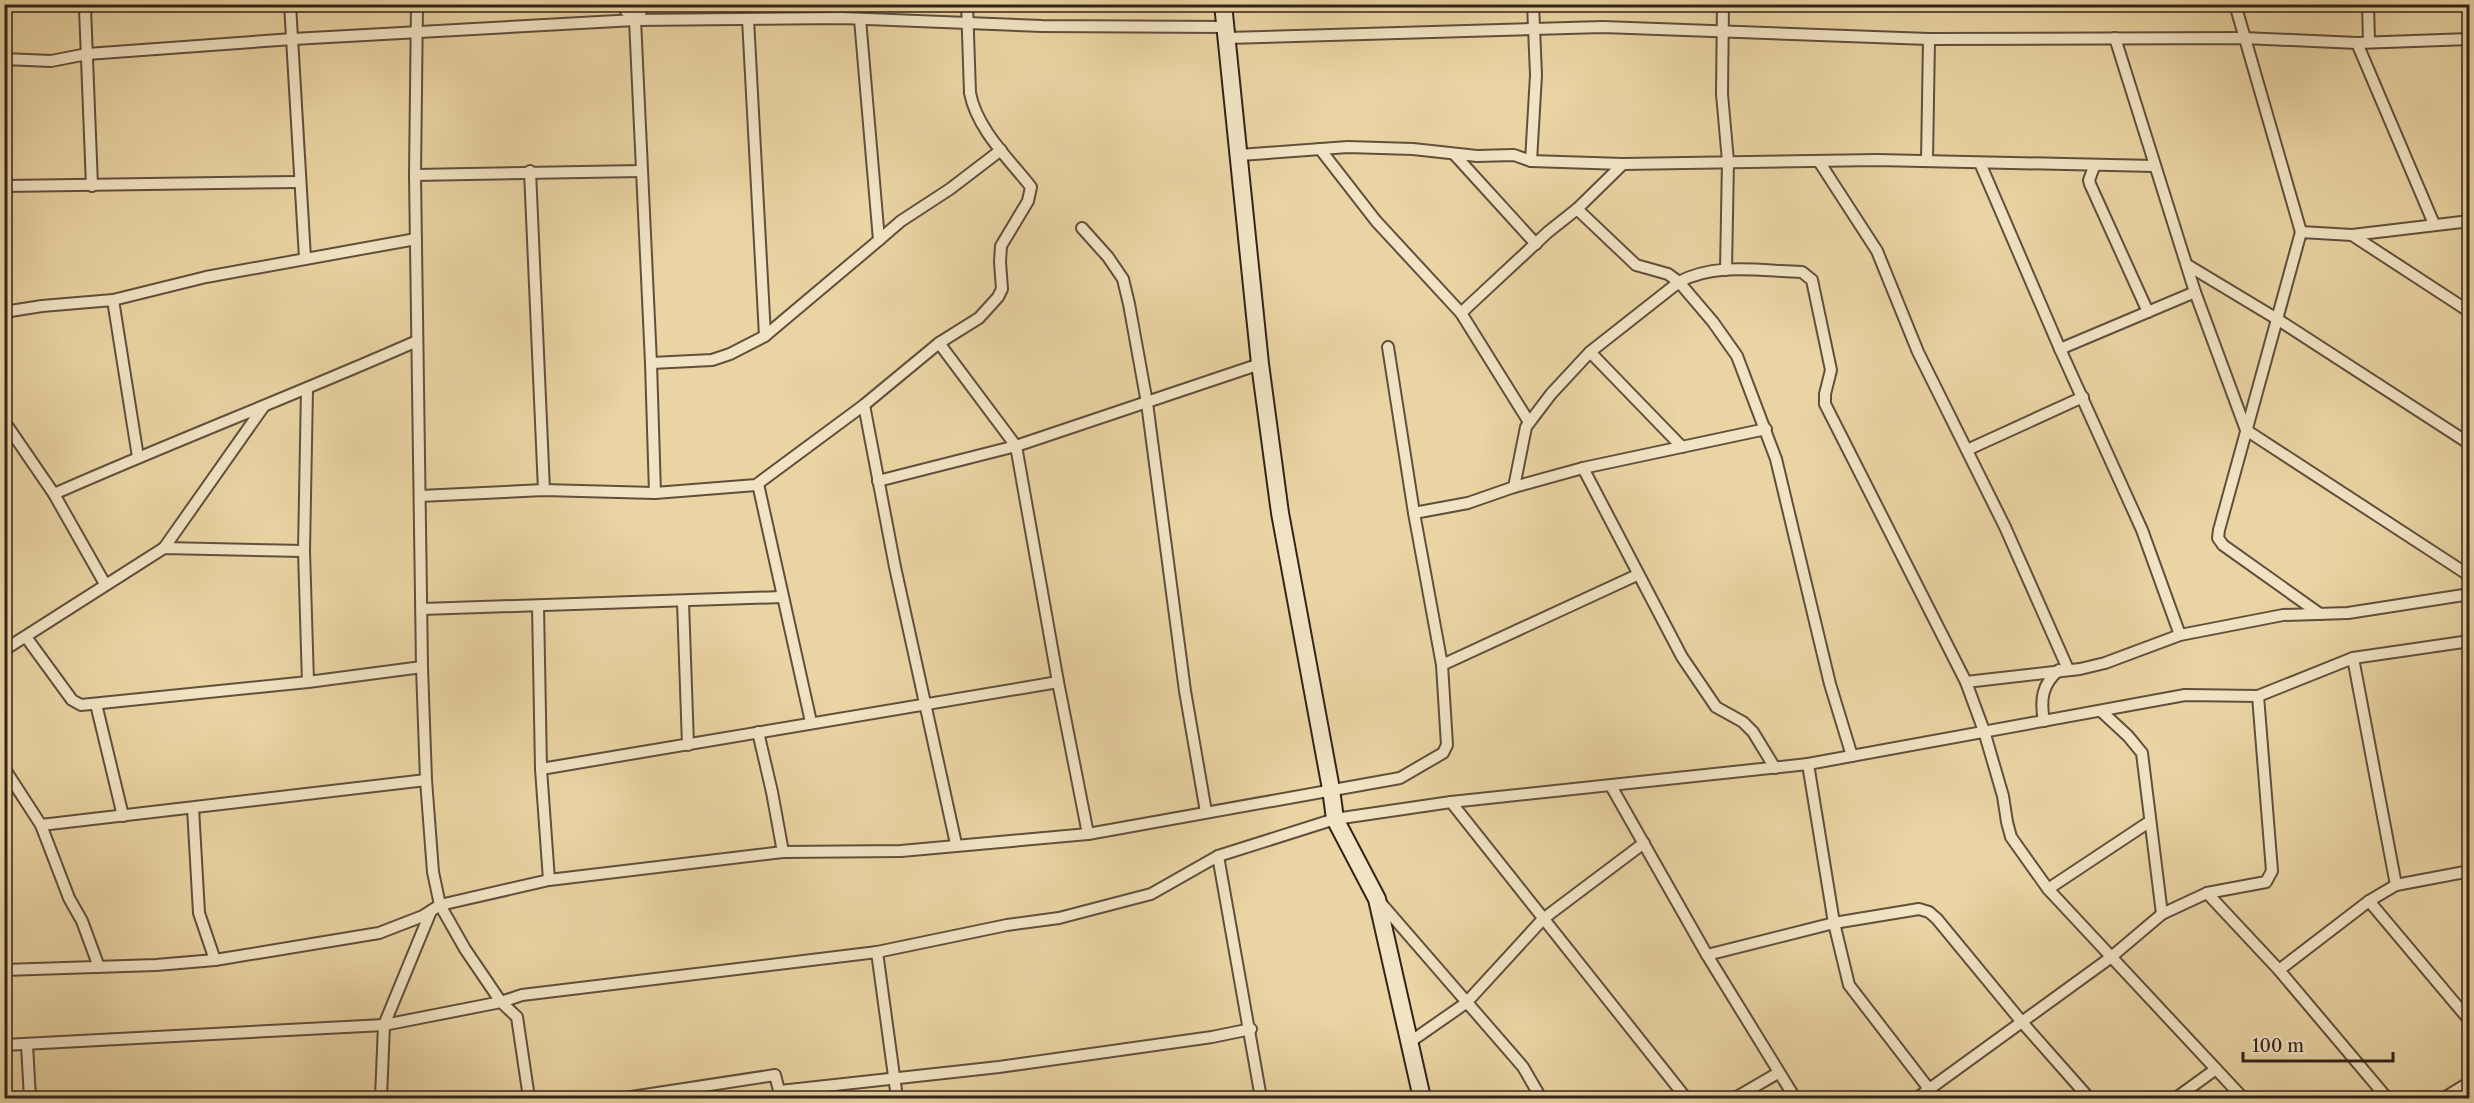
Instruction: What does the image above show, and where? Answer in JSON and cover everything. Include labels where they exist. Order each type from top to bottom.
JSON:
[{"type":"street","points":[[290,4],[298,182],[305,258]]},
{"type":"street","points":[[381,1098],[384,1026],[436,908],[426,780],[422,667],[415,175],[417,4]]},
{"type":"street","points":[[624,4],[635,20]]},
{"type":"street","points":[[642,4],[642,10],[635,20],[655,493]]},
{"type":"street","points":[[420,496],[544,490],[655,493],[750,487],[758,484],[864,405],[939,343],[979,318],[998,297],[1002,289],[1001,246],[1028,201],[1031,187],[978,118],[973,105],[970,93],[968,4]]},
{"type":"street","points":[[1223,4],[1260,364],[1280,513],[1335,819],[1377,899],[1523,1067],[1541,1098]]},
{"type":"street","points":[[1531,161],[1536,75],[1533,4]]},
{"type":"street","points":[[1723,4],[1723,109],[1728,161],[1726,270]]},
{"type":"street","points":[[2235,4],[2301,232],[2218,538],[2223,545],[2320,614]]},
{"type":"street","points":[[2368,4],[2363,42],[2434,224]]},
{"type":"street","points":[[85,8],[92,186]]},
{"type":"street","points":[[747,19],[765,336]]},
{"type":"street","points":[[4,59],[51,61],[87,54],[293,39],[635,20],[747,19],[860,19],[1226,33],[1603,27],[1929,39],[2244,38],[2363,42],[2469,39]]},
{"type":"street","points":[[860,19],[879,240]]},
{"type":"street","points":[[2115,38],[2195,292],[2246,430],[2469,576]]},
{"type":"street","points":[[1927,161],[1929,39]]},
{"type":"street","points":[[1240,155],[1320,149],[1398,148],[1454,154],[1514,155],[1531,161],[1623,164],[1728,161],[1820,163],[1927,161],[2156,166]]},
{"type":"street","points":[[1320,149],[1376,221],[1461,313],[1529,422]]},
{"type":"street","points":[[651,363],[712,360],[730,354],[765,336],[901,221],[950,189],[1001,150]]},
{"type":"street","points":[[1454,154],[1536,244]]},
{"type":"street","points":[[1820,163],[1877,251],[1910,335],[2005,527],[2064,670]]},
{"type":"street","points":[[1980,163],[2060,349],[2142,530],[2180,635]]},
{"type":"street","points":[[1461,313],[1577,209],[1623,164]]},
{"type":"street","points":[[2094,166],[2089,180],[2090,184],[2148,312]]},
{"type":"street","points":[[415,175],[530,171],[642,171]]},
{"type":"street","points":[[530,171],[544,490]]},
{"type":"street","points":[[4,186],[298,182]]},
{"type":"street","points":[[1577,209],[1636,265],[1668,274],[1679,282],[1713,322],[1737,356],[1776,459],[1832,692],[1852,756]]},
{"type":"street","points":[[2301,232],[2352,235],[2469,220]]},
{"type":"street","points":[[1082,228],[1108,257],[1123,279],[1147,403],[1185,692],[1206,812]]},
{"type":"street","points":[[2352,235],[2469,312]]},
{"type":"street","points":[[4,312],[42,306],[113,300],[305,258],[416,239]]},
{"type":"street","points":[[2188,266],[2277,319],[2469,444]]},
{"type":"street","points":[[1514,487],[1523,436],[1529,422],[1551,394],[1590,352],[1679,282],[1702,271],[1726,270],[1802,272],[1812,280],[1831,370],[1825,404],[1966,682],[1984,731],[2003,796],[2011,837],[2048,889],[2243,1098]]},
{"type":"street","points":[[2060,349],[2195,292]]},
{"type":"street","points":[[113,300],[138,457]]},
{"type":"street","points":[[54,494],[417,341]]},
{"type":"street","points":[[939,343],[1016,446],[1088,834]]},
{"type":"street","points":[[4,970],[156,966],[215,960],[379,933],[403,925],[436,908],[549,880],[783,852],[901,851],[957,844],[1088,834],[1331,789],[1391,781],[1411,772],[1445,751],[1447,745],[1442,665],[1414,513],[1388,347]]},
{"type":"street","points":[[1590,352],[1682,447]]},
{"type":"street","points":[[878,480],[1016,446],[1260,364]]},
{"type":"street","points":[[307,389],[304,551],[308,682]]},
{"type":"street","points":[[1966,450],[2083,397]]},
{"type":"street","points":[[4,650],[164,548],[265,405]]},
{"type":"street","points":[[864,405],[925,704],[957,844]]},
{"type":"street","points":[[4,421],[54,494],[105,584]]},
{"type":"street","points":[[1414,513],[1468,503],[1514,487],[1583,468],[1766,429]]},
{"type":"street","points":[[1583,468],[1637,575],[1682,657],[1712,703],[1747,725],[1775,768]]},
{"type":"street","points":[[758,484],[811,722]]},
{"type":"street","points":[[164,548],[304,551]]},
{"type":"street","points":[[1442,665],[1637,575]]},
{"type":"street","points":[[1966,682],[2024,676],[2105,663],[2180,635],[2283,615],[2348,613],[2469,594]]},
{"type":"street","points":[[422,609],[782,597]]},
{"type":"street","points":[[684,602],[688,745]]},
{"type":"street","points":[[538,606],[541,768],[549,880]]},
{"type":"street","points":[[26,637],[75,704],[96,704],[201,691],[308,682],[422,667]]},
{"type":"street","points":[[4,1045],[384,1026],[501,1002],[522,995],[877,952],[1103,908],[1151,894],[1218,856],[1335,819],[1451,802],[1808,764],[2185,695],[2258,696],[2353,657],[2469,640]]},
{"type":"street","points":[[2353,657],[2396,885]]},
{"type":"street","points":[[2044,720],[2041,706],[2045,686],[2050,678],[2064,670]]},
{"type":"street","points":[[541,768],[1058,682]]},
{"type":"street","points":[[1917,1098],[2110,958],[2162,915],[2207,893],[2266,882],[2271,875],[2258,696]]},
{"type":"street","points":[[96,704],[123,816]]},
{"type":"street","points":[[2101,711],[2128,736],[2142,753],[2162,915]]},
{"type":"street","points":[[758,732],[783,852]]},
{"type":"street","points":[[1808,764],[1834,923],[1849,985],[1936,1098]]},
{"type":"street","points":[[4,768],[41,825],[99,967]]},
{"type":"street","points":[[41,825],[426,780]]},
{"type":"street","points":[[1611,786],[1707,955],[1795,1098]]},
{"type":"street","points":[[1451,802],[1686,1098]]},
{"type":"street","points":[[193,808],[199,913],[215,960]]},
{"type":"street","points":[[2048,889],[2149,822]]},
{"type":"street","points":[[1410,1042],[1466,1003],[1543,920],[1644,843]]},
{"type":"street","points":[[1218,856],[1251,1029],[1261,1098]]},
{"type":"street","points":[[2279,970],[2369,901],[2396,885],[2469,871]]},
{"type":"street","points":[[2207,893],[2279,970],[2387,1098]]},
{"type":"street","points":[[1377,899],[1422,1098]]},
{"type":"street","points":[[2369,901],[2469,1021]]},
{"type":"street","points":[[436,908],[501,1002],[517,1017],[529,1098]]},
{"type":"street","points":[[1707,955],[1834,923],[1919,909],[1929,912],[2089,1098]]},
{"type":"street","points":[[877,952],[897,1098]]},
{"type":"street","points":[[625,1098],[775,1075],[780,1095],[1023,1064],[1212,1037],[1251,1029]]},
{"type":"street","points":[[27,1045],[30,1098]]},
{"type":"street","points":[[2176,1098],[2216,1069]]},
{"type":"street","points":[[1735,1098],[1778,1073]]},
{"type":"street","points":[[2444,1098],[2469,1082]]}]
